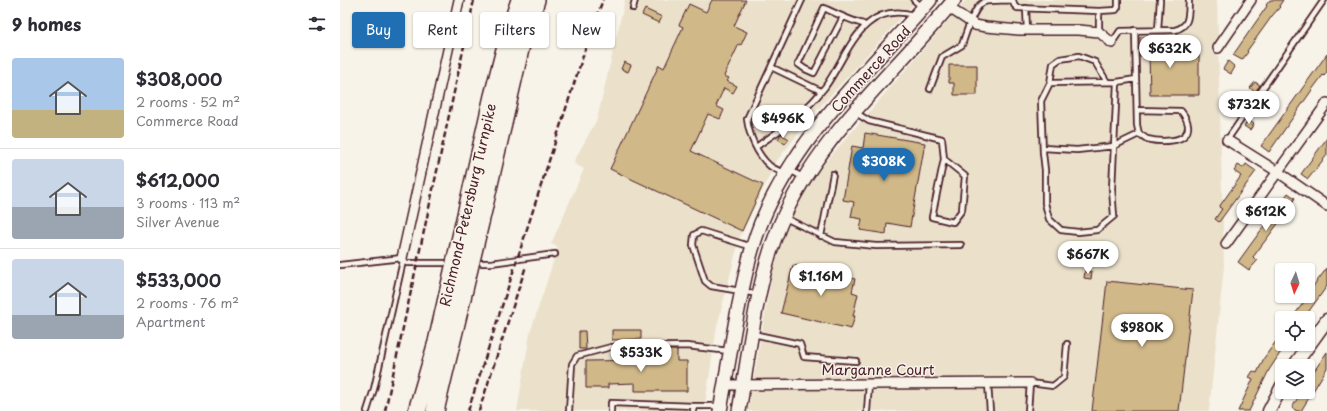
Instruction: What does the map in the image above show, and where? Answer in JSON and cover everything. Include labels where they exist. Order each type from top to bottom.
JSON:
[{"type":"highway","name":"Richmond-Petersburg Turnpike","points":[[417,411],[437,342],[493,96],[510,30],[520,0]]},
{"type":"highway","name":"Richmond-Petersburg Turnpike","points":[[436,411],[521,45],[536,0]]},
{"type":"main road","name":"Commerce Road","points":[[739,411],[760,294],[771,251],[784,217],[804,178],[821,152],[854,112],[951,4]]},
{"type":"main road","name":"Commerce Road","points":[[721,409],[741,291],[752,247],[783,171],[824,118],[921,6]]},
{"type":"street","points":[[402,260],[458,0]]},
{"type":"street","points":[[1218,48],[1251,0]]},
{"type":"street","points":[[951,4],[975,25],[1026,30],[1079,30],[1099,32],[1112,43]]},
{"type":"street","points":[[1226,244],[1327,102]]},
{"type":"street","points":[[1227,140],[1278,172],[1327,206]]},
{"type":"street","points":[[1299,359],[1327,320]]},
{"type":"street","name":"Marganne Court","points":[[725,385],[1030,383]]},
{"type":"street","points":[[1269,411],[1275,399]]},
{"type":"lane","points":[[633,8],[635,0]]},
{"type":"lane","points":[[802,0],[747,118],[748,127],[756,147],[770,166],[804,178]]},
{"type":"lane","points":[[930,89],[942,56],[962,45],[970,21],[984,2],[1013,0],[1015,7],[1099,11],[1116,10],[1118,7],[1118,0]]},
{"type":"lane","points":[[1158,30],[1160,0]]},
{"type":"lane","points":[[1112,43],[1120,30],[1175,30],[1185,26],[1188,18],[1189,0]]},
{"type":"lane","points":[[1227,140],[1324,0]]},
{"type":"lane","points":[[756,147],[808,106],[825,86],[856,33],[863,24],[873,16],[896,10],[906,11],[921,6]]},
{"type":"lane","points":[[843,17],[814,74],[798,64],[824,8],[863,24]]},
{"type":"lane","points":[[1026,8],[1026,30]]},
{"type":"lane","points":[[1099,11],[1099,32]]},
{"type":"lane","points":[[1135,30],[1139,134]]},
{"type":"lane","points":[[1107,82],[1095,62],[1079,56],[1060,59],[1053,64],[1050,83],[1041,101],[1045,170],[1045,203],[1049,219],[1061,230],[1078,232],[1097,230],[1114,216],[1112,189],[1117,82]]},
{"type":"lane","points":[[771,68],[821,91]]},
{"type":"lane","points":[[1050,83],[1117,82],[1136,79]]},
{"type":"lane","points":[[1137,110],[1181,111],[1186,116],[1188,127],[1186,134],[1178,140],[1147,138],[1139,134]]},
{"type":"lane","points":[[854,112],[870,121],[942,139],[944,159],[932,217],[953,222],[962,210],[965,176],[944,159]]},
{"type":"lane","points":[[1043,148],[1077,150],[1114,146],[1139,134]]},
{"type":"lane","points":[[821,236],[833,174]]},
{"type":"lane","points":[[784,217],[835,242],[876,246],[961,246]]},
{"type":"lane","points":[[752,247],[701,231],[694,235],[693,245],[705,281],[711,286],[760,294]]},
{"type":"lane","points":[[482,263],[556,254]]},
{"type":"lane","points":[[367,411],[374,389],[402,260]]},
{"type":"lane","points":[[340,265],[402,260],[407,263],[444,263]]},
{"type":"lane","points":[[753,334],[800,344],[804,357],[856,361]]},
{"type":"lane","points":[[1028,411],[1030,383],[1054,386],[1064,377],[1067,344]]},
{"type":"lane","points":[[569,411],[572,364],[577,356],[611,347],[687,346],[731,351]]},
{"type":"lane","points":[[867,411],[868,384]]},
{"type":"lane","points":[[988,384],[990,411]]},
{"type":"lane","points":[[611,411],[611,403],[694,409],[721,409]]},
{"type":"shaded area","points":[[625,0],[917,0],[812,116],[776,162],[740,237],[717,326],[704,411],[517,411],[530,333],[558,247],[551,244],[584,169],[573,163],[597,119],[614,48],[615,48]]},
{"type":"shaded area","points":[[966,0],[1217,0],[1224,267],[1209,411],[748,411],[773,267],[786,232],[806,188],[823,165]]},
{"type":"building","points":[[712,0],[746,0],[734,26],[747,32],[741,45],[739,44],[724,76],[729,78],[727,81],[737,86],[733,93],[724,88],[716,106],[724,110],[720,119],[708,114],[691,151],[763,185],[742,231],[610,169],[659,65],[664,68],[683,27],[679,25],[689,4],[706,12]]},
{"type":"building","points":[[1270,0],[1283,0],[1279,6],[1280,7],[1272,16],[1242,60],[1233,55],[1267,6],[1266,5]]},
{"type":"building","points":[[645,9],[662,17],[659,23],[642,15]]},
{"type":"building","points":[[1167,36],[1167,45],[1174,45],[1174,55],[1199,55],[1199,95],[1150,95],[1149,55],[1140,56],[1140,37]]},
{"type":"building","points":[[1327,54],[1327,72],[1314,87],[1269,152],[1261,146]]},
{"type":"building","points":[[1228,61],[1235,67],[1231,74],[1223,69]]},
{"type":"building","points":[[624,62],[631,65],[628,72],[621,69]]},
{"type":"building","points":[[949,65],[977,65],[977,95],[954,95],[954,83],[949,83]]},
{"type":"building","points":[[1255,82],[1260,85],[1255,92],[1250,88]]},
{"type":"building","points":[[1248,120],[1254,124],[1250,130],[1244,126]]},
{"type":"building","points":[[865,133],[925,143],[910,227],[887,223],[886,234],[860,230],[862,219],[851,217],[854,202],[843,200],[852,146],[863,148]]},
{"type":"building","points":[[781,134],[789,139],[785,144],[778,139]]},
{"type":"building","points":[[1327,138],[1327,155],[1308,179],[1301,174]]},
{"type":"building","points":[[1246,164],[1256,171],[1219,222],[1215,219],[1222,209],[1219,207],[1241,176],[1234,171],[1238,165],[1243,168]]},
{"type":"building","points":[[1288,193],[1295,198],[1286,213],[1253,257],[1257,261],[1249,270],[1238,262]]},
{"type":"building","points":[[793,265],[855,279],[852,292],[858,294],[853,316],[855,316],[851,329],[781,313]]},
{"type":"building","points":[[1327,268],[1327,286],[1315,303],[1315,284]]},
{"type":"building","points":[[1085,271],[1092,272],[1091,279],[1084,278]]},
{"type":"building","points":[[1107,281],[1193,290],[1179,411],[1092,411]]},
{"type":"building","points":[[1303,303],[1315,303],[1309,311],[1297,311]]},
{"type":"building","points":[[612,330],[641,330],[641,339],[612,340]]},
{"type":"building","points":[[579,331],[585,331],[586,349],[579,349]]},
{"type":"building","points":[[1275,343],[1275,351],[1281,351],[1269,370],[1249,411],[1238,411],[1253,379],[1249,377],[1253,371],[1257,373],[1264,358]]},
{"type":"building","points":[[654,350],[677,350],[677,361],[687,361],[687,391],[635,391],[635,383],[608,384],[608,388],[586,388],[586,361],[654,360]]},
{"type":"building","points":[[1327,352],[1327,368],[1315,388],[1315,370]]},
{"type":"building","points":[[1297,399],[1308,399],[1301,411],[1297,411],[1292,408]]},
{"type":"railway","points":[[385,411],[474,0]]},
{"type":"railway","points":[[468,411],[593,25],[603,0]]},
{"type":"railway","points":[[479,411],[526,266]]}]
